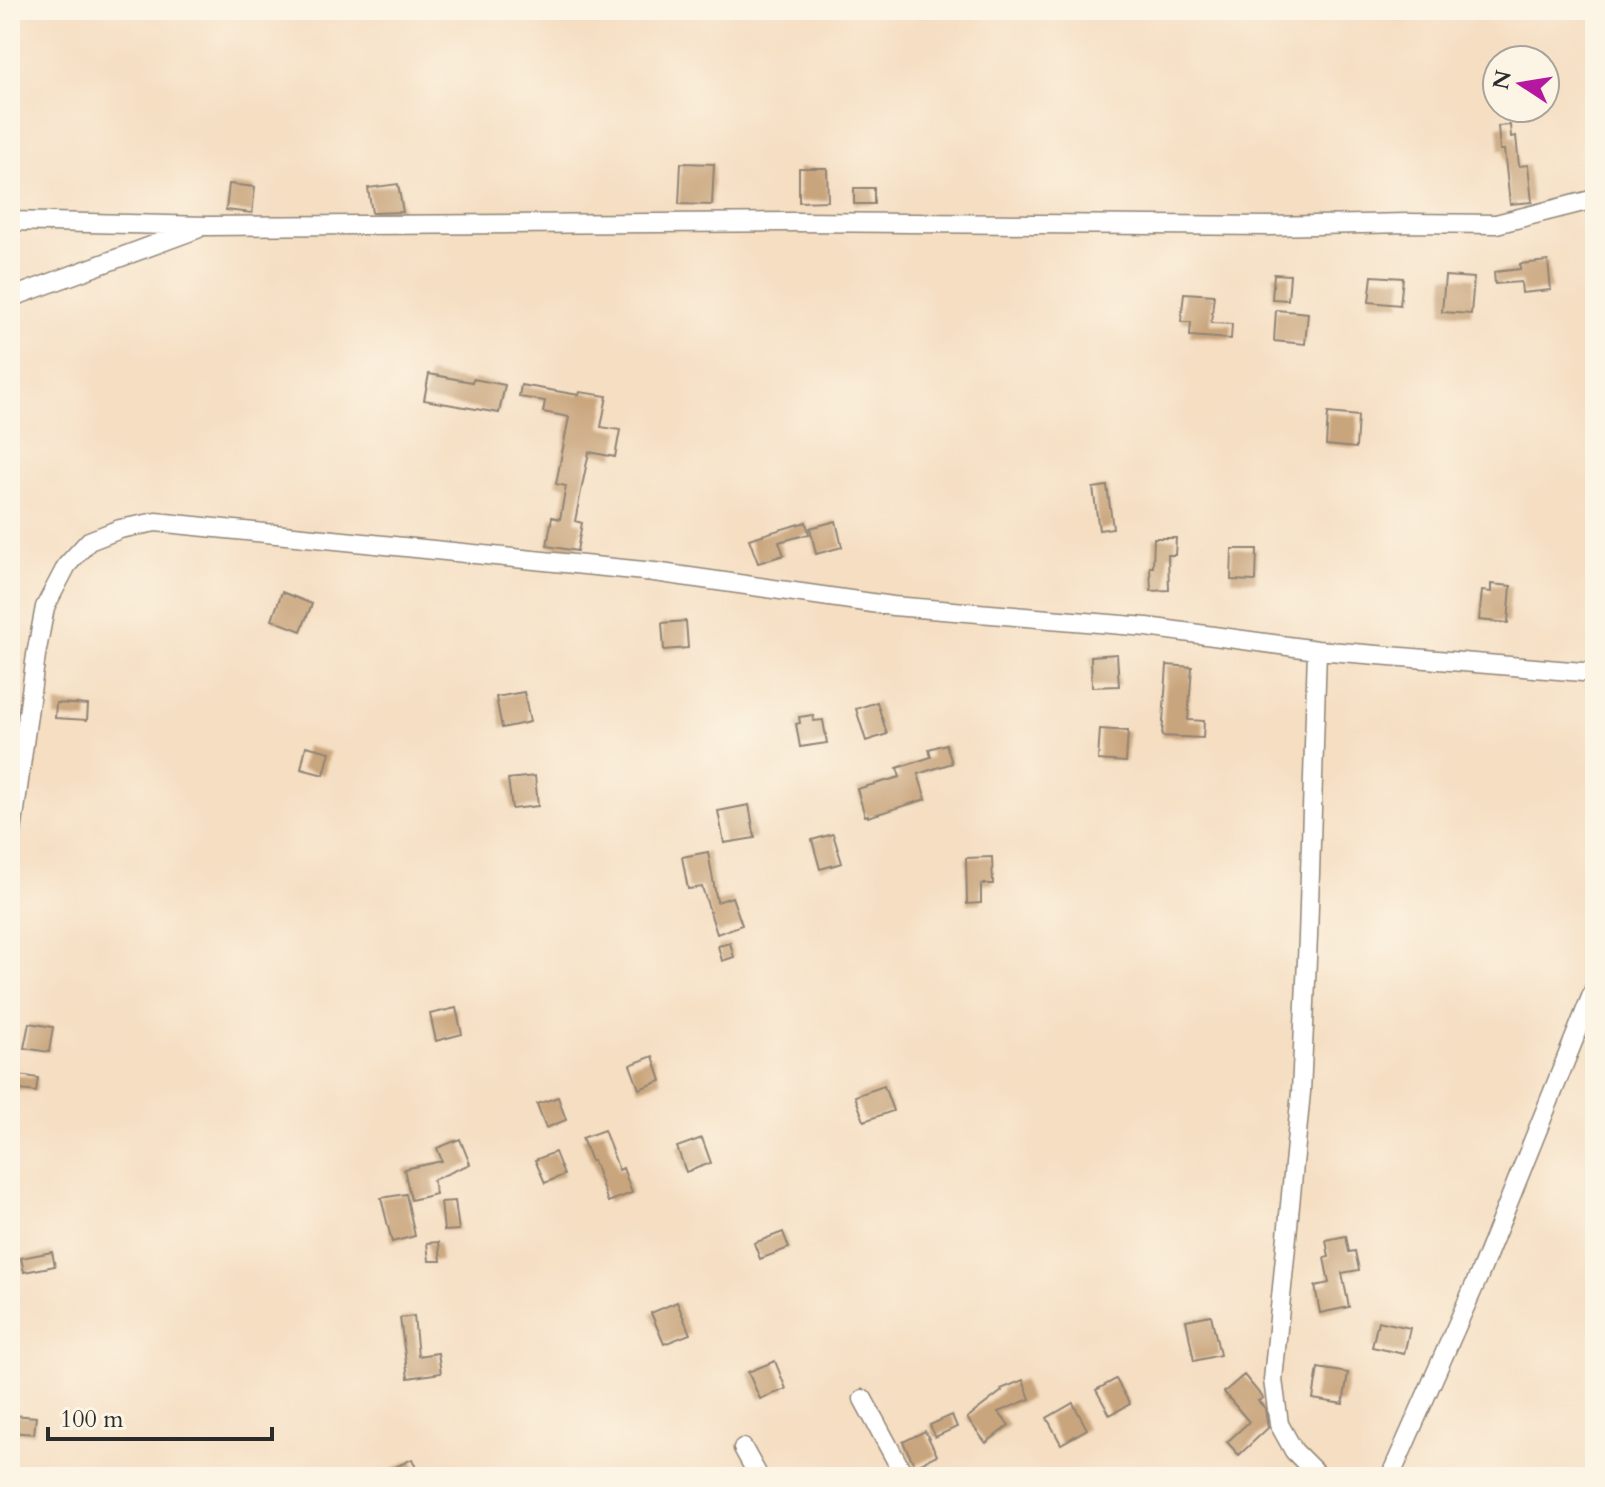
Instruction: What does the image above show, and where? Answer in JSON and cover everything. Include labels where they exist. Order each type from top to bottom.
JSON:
[{"type":"street","points":[[10,221],[207,226],[780,222],[1269,226],[1496,224],[1595,199]]},
{"type":"street","points":[[10,298],[207,226]]},
{"type":"street","points":[[10,847],[45,607],[67,565],[89,541],[120,529],[156,522],[654,572],[893,606],[1147,627],[1317,650],[1595,673]]},
{"type":"street","points":[[1317,650],[1301,1092],[1273,1380],[1279,1424],[1294,1451],[1320,1477]]},
{"type":"street","points":[[1390,1477],[1485,1260],[1595,987]]},
{"type":"street","points":[[863,1399],[905,1477]]},
{"type":"street","points":[[743,1448],[759,1477]]},
{"type":"building","points":[[1510,125],[1511,137],[1516,136],[1519,166],[1528,165],[1532,202],[1510,204],[1498,126]]},
{"type":"building","points":[[681,163],[714,164],[712,205],[679,204]]},
{"type":"building","points":[[799,168],[827,168],[828,201],[799,202]]},
{"type":"building","points":[[229,184],[255,187],[252,213],[226,210]]},
{"type":"building","points":[[398,184],[403,212],[372,213],[368,188]]},
{"type":"building","points":[[854,188],[874,188],[874,204],[854,204]]},
{"type":"building","points":[[1548,261],[1551,290],[1522,293],[1521,282],[1495,284],[1494,272],[1520,269],[1520,264]]},
{"type":"building","points":[[1274,274],[1290,275],[1288,300],[1272,299]]},
{"type":"building","points":[[1372,276],[1403,278],[1400,305],[1369,302]]},
{"type":"building","points":[[1445,276],[1474,278],[1471,314],[1442,312]]},
{"type":"building","points":[[1184,293],[1214,295],[1211,323],[1232,324],[1231,339],[1190,336],[1191,322],[1181,322]]},
{"type":"building","points":[[1276,310],[1308,313],[1305,344],[1274,341]]},
{"type":"building","points":[[429,374],[505,385],[499,413],[424,400]]},
{"type":"building","points":[[521,385],[579,395],[580,392],[607,396],[601,427],[620,430],[615,457],[589,452],[575,521],[582,523],[577,551],[547,546],[552,517],[560,519],[566,486],[556,484],[569,417],[543,412],[545,401],[519,397]]},
{"type":"building","points":[[1328,413],[1358,416],[1356,448],[1326,445]]},
{"type":"building","points":[[1107,486],[1113,528],[1099,530],[1093,488]]},
{"type":"building","points":[[836,521],[842,547],[816,554],[810,528]]},
{"type":"building","points":[[806,522],[809,534],[779,542],[784,555],[758,563],[749,539]]},
{"type":"building","points":[[1154,538],[1176,538],[1175,555],[1168,555],[1169,590],[1151,591]]},
{"type":"building","points":[[1232,549],[1257,549],[1256,581],[1231,580]]},
{"type":"building","points":[[1491,584],[1511,586],[1508,623],[1479,620],[1482,591],[1491,592]]},
{"type":"building","points":[[282,592],[312,604],[301,631],[272,620]]},
{"type":"building","points":[[686,621],[688,648],[664,650],[662,623]]},
{"type":"building","points":[[1117,654],[1119,686],[1092,687],[1091,656]]},
{"type":"building","points":[[1167,665],[1192,667],[1188,720],[1204,721],[1203,738],[1162,736]]},
{"type":"building","points":[[524,692],[530,722],[502,728],[496,697]]},
{"type":"building","points":[[877,702],[887,734],[866,741],[856,709]]},
{"type":"building","points":[[56,703],[88,705],[87,720],[55,718]]},
{"type":"building","points":[[813,715],[814,721],[823,720],[827,743],[800,747],[796,724],[800,723],[799,717]]},
{"type":"building","points":[[1100,729],[1128,731],[1126,762],[1098,760]]},
{"type":"building","points":[[946,744],[952,763],[918,774],[926,799],[865,816],[857,789],[900,777],[897,768],[931,757],[929,749]]},
{"type":"building","points":[[306,746],[330,752],[324,775],[301,769]]},
{"type":"building","points":[[535,776],[538,806],[512,809],[508,779]]},
{"type":"building","points":[[749,805],[755,838],[724,843],[718,811]]},
{"type":"building","points":[[833,834],[842,863],[820,869],[812,840]]},
{"type":"building","points":[[708,852],[717,902],[732,897],[742,925],[717,934],[702,887],[688,889],[682,857]]},
{"type":"building","points":[[992,857],[993,884],[981,884],[981,903],[967,904],[966,858]]},
{"type":"building","points":[[730,943],[734,957],[722,961],[718,946]]},
{"type":"building","points":[[456,1008],[462,1034],[436,1041],[430,1014]]},
{"type":"building","points":[[29,1023],[53,1027],[49,1052],[24,1048]]},
{"type":"building","points":[[653,1056],[661,1081],[639,1089],[630,1065]]},
{"type":"building","points":[[14,1074],[38,1078],[36,1092],[12,1089]]},
{"type":"building","points":[[884,1086],[893,1111],[864,1121],[855,1096]]},
{"type":"building","points":[[558,1097],[566,1120],[546,1128],[537,1104]]},
{"type":"building","points":[[604,1130],[619,1170],[623,1168],[632,1193],[608,1202],[582,1138]]},
{"type":"building","points":[[702,1138],[711,1163],[686,1172],[677,1147]]},
{"type":"building","points":[[460,1139],[470,1164],[433,1180],[436,1194],[411,1200],[404,1169],[442,1161],[437,1148]]},
{"type":"building","points":[[555,1152],[564,1175],[545,1183],[535,1160]]},
{"type":"building","points":[[406,1194],[415,1236],[392,1242],[381,1198]]},
{"type":"building","points":[[455,1201],[459,1230],[444,1231],[441,1202]]},
{"type":"building","points":[[783,1232],[789,1248],[760,1259],[754,1243]]},
{"type":"building","points":[[1346,1236],[1349,1252],[1355,1251],[1359,1270],[1342,1273],[1349,1307],[1320,1313],[1315,1286],[1329,1283],[1324,1258],[1329,1257],[1326,1240]]},
{"type":"building","points":[[439,1242],[441,1261],[429,1261],[427,1243]]},
{"type":"building","points":[[52,1252],[55,1266],[24,1272],[21,1258]]},
{"type":"building","points":[[677,1302],[690,1334],[664,1344],[651,1313]]},
{"type":"building","points":[[1211,1315],[1220,1355],[1194,1361],[1186,1320]]},
{"type":"building","points":[[414,1316],[418,1356],[438,1353],[441,1373],[408,1378],[400,1318]]},
{"type":"building","points":[[1378,1321],[1410,1328],[1404,1354],[1372,1347]]},
{"type":"building","points":[[775,1361],[786,1389],[760,1399],[748,1372]]},
{"type":"building","points":[[1318,1368],[1348,1373],[1343,1404],[1313,1399]]},
{"type":"building","points":[[1244,1375],[1263,1398],[1258,1401],[1265,1408],[1268,1428],[1239,1455],[1227,1442],[1249,1422],[1224,1392]]},
{"type":"building","points":[[1116,1379],[1130,1404],[1110,1415],[1096,1390]]},
{"type":"building","points":[[1023,1380],[1030,1399],[998,1412],[1009,1425],[986,1443],[967,1418],[1001,1389]]},
{"type":"building","points":[[1073,1403],[1087,1429],[1061,1444],[1047,1418]]},
{"type":"building","points":[[13,1415],[36,1417],[34,1434],[11,1432]]},
{"type":"building","points":[[952,1415],[957,1427],[935,1437],[930,1425]]},
{"type":"building","points":[[925,1431],[937,1455],[915,1466],[903,1442]]},
{"type":"building","points":[[412,1459],[420,1477],[375,1477]]}]
